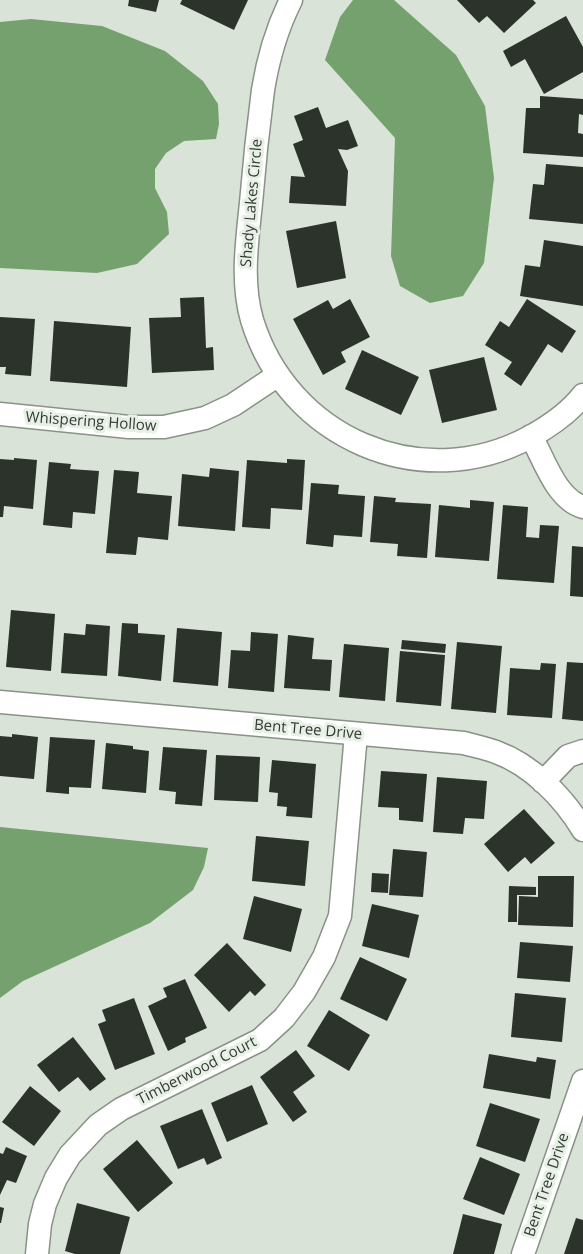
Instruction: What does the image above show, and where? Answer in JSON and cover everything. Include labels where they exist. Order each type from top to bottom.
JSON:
[{"type":"street","name":"Shady Lakes Circle","points":[[291,0],[276,35],[262,90],[245,261],[246,290],[252,319],[262,347],[278,375],[296,398],[341,435],[396,456],[432,460],[461,459],[489,454],[517,444],[579,407]]},
{"type":"street","name":"Whispering Hollow","points":[[0,414],[129,427],[164,427],[205,418],[233,405],[278,375]]},
{"type":"street","points":[[531,436],[560,489],[573,504],[583,507]]},
{"type":"street","name":"Bent Tree Drive","points":[[0,702],[464,743],[496,752],[525,768],[558,796],[583,830]]},
{"type":"street","name":"Timberwood Court","points":[[37,1254],[45,1204],[56,1179],[70,1155],[98,1125],[121,1109],[260,1040],[284,1018],[304,992],[324,957],[340,916],[356,734]]},
{"type":"street","points":[[543,782],[568,756],[583,752]]},
{"type":"street","name":"Bent Tree Drive","points":[[523,1254],[583,1081]]},
{"type":"shaded area","points":[[353,0],[394,0],[456,55],[485,106],[494,178],[484,263],[463,296],[430,303],[400,286],[391,256],[395,138],[325,60],[340,17]]},
{"type":"shaded area","points":[[31,19],[102,26],[165,51],[203,81],[218,104],[219,124],[216,139],[184,141],[166,153],[155,169],[155,188],[167,212],[169,234],[137,264],[97,273],[0,268],[0,22]]},
{"type":"shaded area","points":[[0,827],[208,848],[204,867],[193,890],[150,923],[23,981],[0,998]]},
{"type":"building","points":[[129,0],[159,0],[156,12],[128,6]]},
{"type":"building","points":[[182,0],[248,0],[234,30],[180,4]]},
{"type":"building","points":[[457,0],[533,0],[536,3],[504,33],[487,16],[479,23]]},
{"type":"building","points":[[566,16],[583,47],[583,72],[544,94],[525,59],[511,67],[503,51]]},
{"type":"building","points":[[540,96],[583,99],[583,115],[579,114],[578,133],[583,134],[583,157],[523,153],[526,108],[540,108]]},
{"type":"building","points":[[318,107],[326,128],[348,120],[358,146],[347,150],[338,149],[348,171],[346,206],[289,203],[291,176],[305,177],[293,144],[303,140],[294,116]]},
{"type":"building","points":[[546,164],[583,167],[583,224],[529,219],[533,184],[544,185]]},
{"type":"building","points":[[336,221],[346,278],[297,288],[286,231]]},
{"type":"building","points":[[544,240],[583,246],[583,306],[520,296],[525,265],[540,267]]},
{"type":"building","points":[[204,297],[206,348],[213,347],[214,370],[152,373],[149,318],[181,317],[180,298]]},
{"type":"building","points":[[350,299],[370,337],[341,352],[346,362],[323,375],[293,319],[328,300],[333,309]]},
{"type":"building","points":[[527,299],[576,331],[562,353],[548,344],[521,386],[504,374],[512,362],[485,345],[500,321],[509,327]]},
{"type":"building","points":[[0,317],[35,319],[31,376],[5,374],[6,367],[0,367]]},
{"type":"building","points":[[54,321],[131,327],[127,387],[50,381]]},
{"type":"building","points":[[362,350],[419,377],[401,415],[345,389]]},
{"type":"building","points":[[484,357],[497,410],[442,423],[429,370]]},
{"type":"building","points":[[14,458],[37,460],[33,509],[4,506],[3,517],[0,517],[0,459],[14,460]]},
{"type":"building","points":[[287,459],[305,460],[302,510],[271,508],[270,529],[242,527],[247,460],[287,463]]},
{"type":"building","points":[[49,462],[71,464],[70,469],[99,471],[95,514],[73,512],[72,528],[43,525]]},
{"type":"building","points":[[210,468],[239,471],[235,531],[178,526],[182,474],[209,477]]},
{"type":"building","points":[[114,470],[139,472],[137,493],[172,496],[168,540],[138,537],[136,555],[106,553]]},
{"type":"building","points":[[311,483],[339,485],[338,494],[365,496],[362,537],[334,535],[333,547],[306,544]]},
{"type":"building","points":[[374,496],[396,498],[395,502],[431,504],[427,558],[397,556],[398,544],[370,542]]},
{"type":"building","points":[[470,500],[494,502],[489,561],[435,557],[439,505],[470,508]]},
{"type":"building","points":[[503,505],[528,507],[526,537],[539,538],[540,525],[559,526],[554,583],[497,579]]},
{"type":"building","points":[[572,546],[583,547],[583,597],[570,596]]},
{"type":"building","points":[[11,610],[55,614],[51,671],[6,667]]},
{"type":"building","points":[[122,623],[138,624],[138,633],[165,635],[161,681],[118,676]]},
{"type":"building","points":[[86,624],[110,626],[107,676],[61,673],[64,633],[85,635]]},
{"type":"building","points":[[177,628],[222,632],[218,686],[173,682]]},
{"type":"building","points":[[251,632],[278,634],[274,692],[228,688],[231,650],[250,651]]},
{"type":"building","points":[[288,635],[314,638],[312,659],[332,660],[330,691],[284,688]]},
{"type":"building","points":[[402,640],[446,644],[445,653],[401,649]]},
{"type":"building","points":[[457,642],[502,646],[496,713],[451,709]]},
{"type":"building","points":[[344,644],[389,648],[385,701],[339,697]]},
{"type":"building","points":[[400,651],[445,655],[441,706],[396,702]]},
{"type":"building","points":[[567,662],[583,663],[583,721],[562,719]]},
{"type":"building","points":[[541,663],[556,664],[552,718],[507,715],[510,668],[540,670]]},
{"type":"building","points":[[12,734],[38,737],[34,779],[0,776],[0,736],[12,737]]},
{"type":"building","points":[[50,737],[95,740],[91,788],[69,787],[69,794],[46,792]]},
{"type":"building","points":[[106,743],[133,746],[133,749],[149,751],[146,793],[102,789]]},
{"type":"building","points":[[163,747],[207,750],[202,806],[175,804],[176,792],[159,790]]},
{"type":"building","points":[[216,755],[260,757],[258,802],[214,800]]},
{"type":"building","points":[[272,760],[316,764],[312,818],[286,816],[287,807],[277,806],[278,793],[269,792]]},
{"type":"building","points":[[381,771],[427,774],[423,822],[399,820],[399,808],[378,807]]},
{"type":"building","points":[[437,777],[487,781],[484,819],[465,818],[463,834],[433,832]]},
{"type":"building","points":[[524,809],[555,843],[531,864],[525,857],[508,872],[484,844]]},
{"type":"building","points":[[256,836],[309,841],[305,886],[252,881]]},
{"type":"building","points":[[393,849],[427,852],[423,897],[389,895]]},
{"type":"building","points":[[372,873],[389,874],[388,893],[371,892]]},
{"type":"building","points":[[538,876],[574,876],[573,927],[518,925],[519,896],[538,897]]},
{"type":"building","points":[[509,886],[536,887],[536,895],[517,895],[517,922],[508,922]]},
{"type":"building","points":[[254,896],[302,909],[291,952],[243,939]]},
{"type":"building","points":[[372,904],[419,915],[409,958],[362,946]]},
{"type":"building","points":[[520,942],[573,946],[570,982],[517,978]]},
{"type":"building","points":[[227,943],[266,985],[255,996],[250,991],[229,1012],[194,975]]},
{"type":"building","points":[[360,957],[407,979],[387,1021],[340,999]]},
{"type":"building","points":[[185,979],[207,1028],[185,1038],[186,1042],[168,1051],[148,1006],[167,997],[163,988]]},
{"type":"building","points":[[515,993],[566,998],[562,1042],[511,1037]]},
{"type":"building","points":[[134,998],[155,1054],[115,1070],[98,1024],[106,1021],[102,1010]]},
{"type":"building","points":[[329,1010],[370,1035],[349,1071],[307,1046]]},
{"type":"building","points":[[73,1037],[106,1079],[90,1091],[78,1077],[59,1092],[37,1065]]},
{"type":"building","points":[[296,1050],[315,1076],[293,1092],[307,1112],[293,1122],[260,1077]]},
{"type":"building","points":[[489,1054],[536,1062],[537,1057],[556,1060],[550,1099],[483,1088]]},
{"type":"building","points":[[252,1085],[268,1124],[227,1142],[211,1103]]},
{"type":"building","points":[[30,1086],[61,1111],[34,1146],[2,1122]]},
{"type":"building","points":[[490,1103],[540,1119],[525,1162],[476,1146]]},
{"type":"building","points":[[202,1109],[222,1158],[207,1165],[204,1158],[178,1169],[160,1126]]},
{"type":"building","points":[[137,1140],[173,1183],[138,1212],[103,1169]]},
{"type":"building","points":[[6,1147],[27,1156],[16,1183],[7,1180],[0,1195],[0,1153],[3,1154]]},
{"type":"building","points":[[480,1157],[520,1174],[504,1215],[463,1199]]},
{"type":"building","points":[[77,1203],[130,1217],[120,1254],[75,1254],[65,1251]]},
{"type":"building","points":[[0,1207],[4,1208],[1,1223],[0,1223]]},
{"type":"building","points":[[463,1214],[502,1224],[494,1254],[453,1254]]},
{"type":"building","points":[[576,1218],[583,1220],[583,1254],[564,1254]]}]
